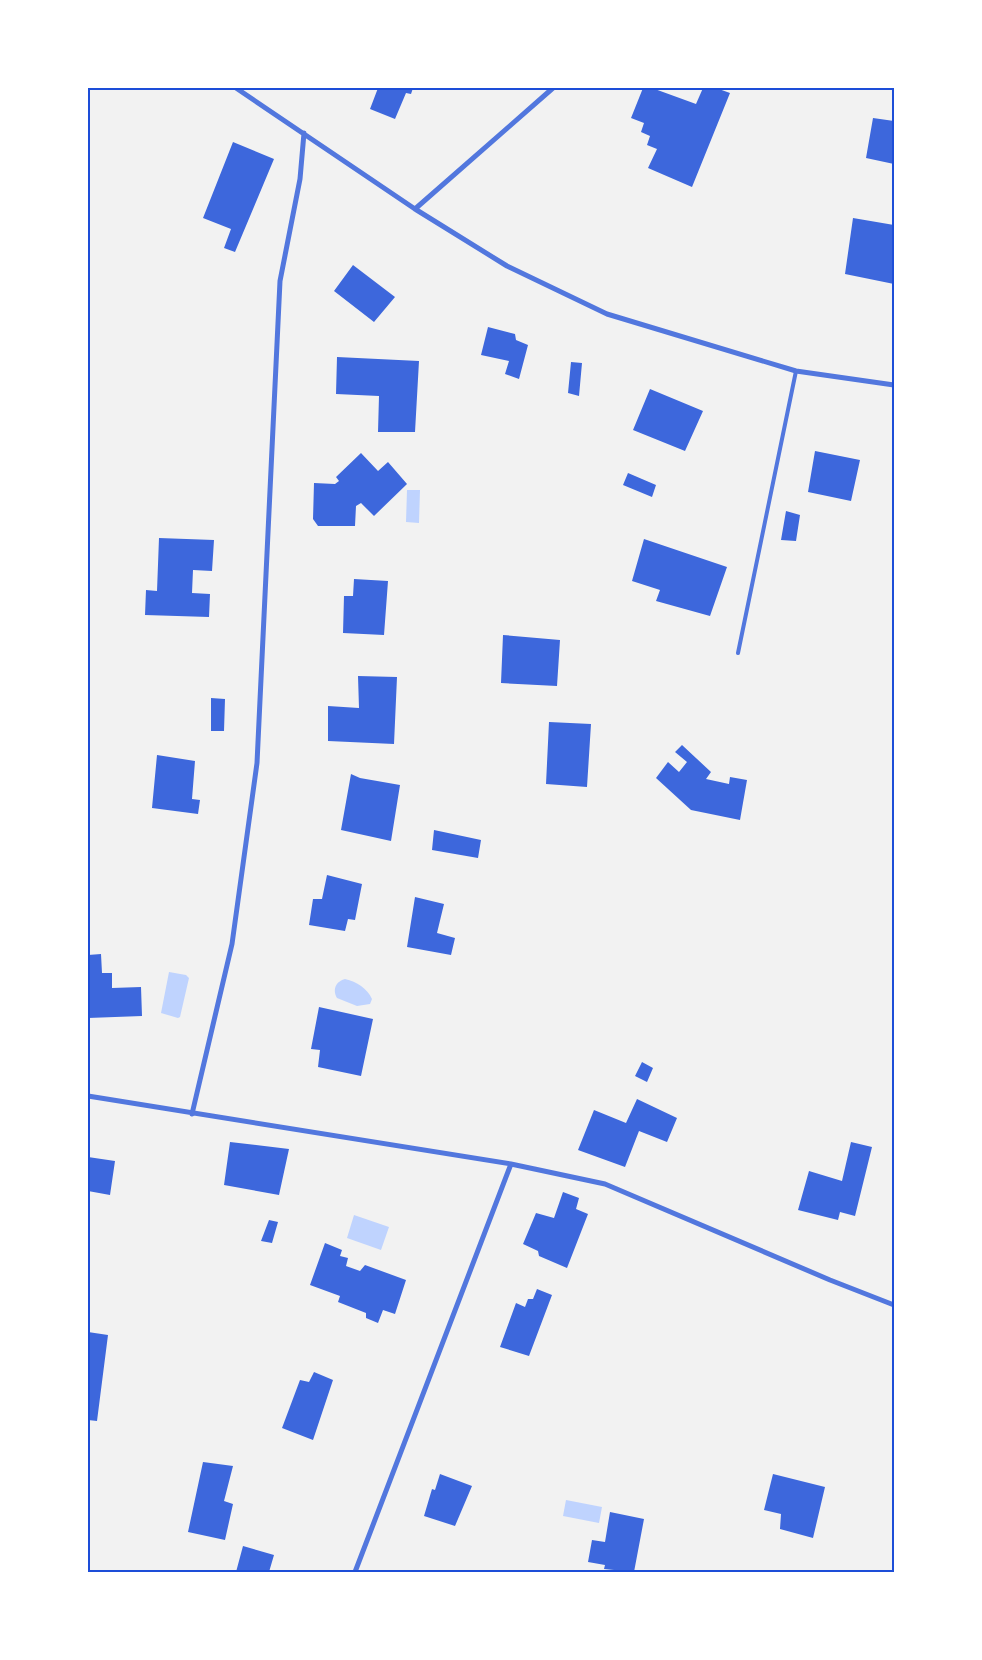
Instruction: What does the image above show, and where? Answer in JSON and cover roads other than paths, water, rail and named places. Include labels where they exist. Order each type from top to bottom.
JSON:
[{"type":"street","points":[[236,88],[415,209],[507,266],[607,314],[796,371],[894,385]]},
{"type":"street","points":[[415,209],[553,88]]},
{"type":"street","points":[[192,1114],[232,944],[257,763],[280,281],[300,178],[304,133]]},
{"type":"street","points":[[88,1096],[511,1164],[605,1184],[821,1277],[894,1305]]},
{"type":"street","points":[[355,1572],[511,1164]]},
{"type":"lane","points":[[738,653],[796,371]]},
{"type":"water","points":[[407,490],[420,490],[419,523],[406,522]]},
{"type":"water","points":[[169,972],[186,975],[189,978],[180,1017],[178,1018],[161,1013]]},
{"type":"water","points":[[345,979],[354,982],[370,995],[372,999],[370,1004],[357,1006],[337,998],[336,986]]},
{"type":"water","points":[[354,1215],[389,1227],[381,1250],[347,1238]]},
{"type":"water","points":[[566,1500],[602,1507],[599,1523],[563,1516]]}]
